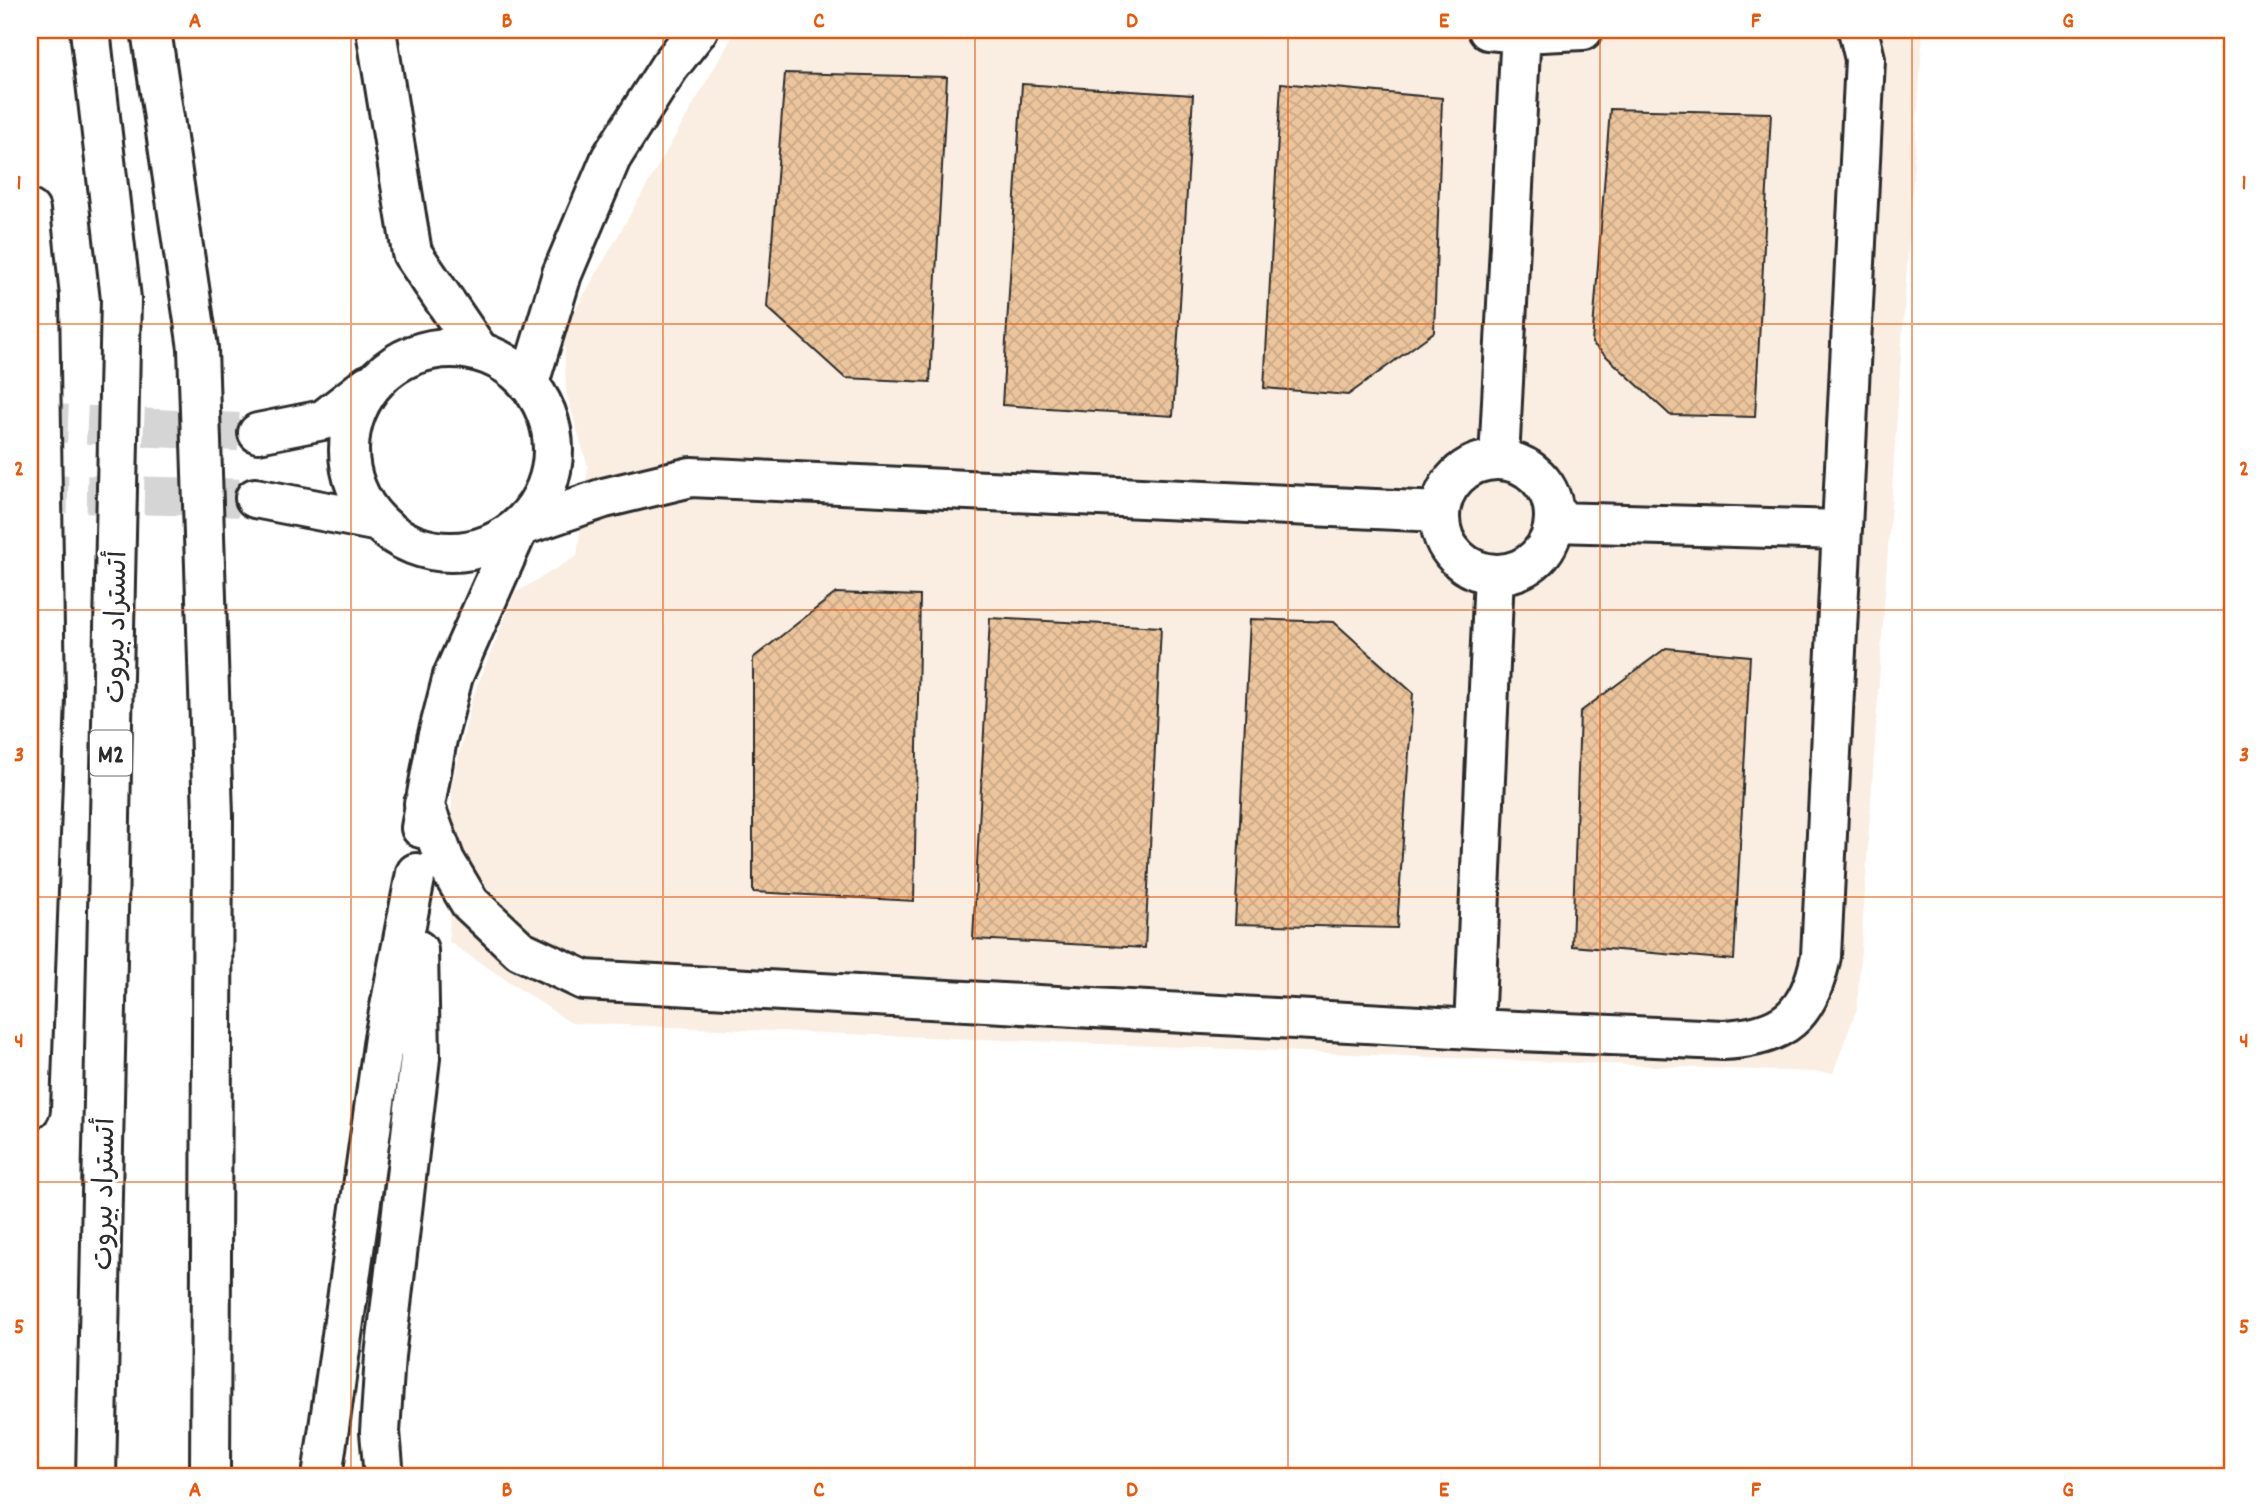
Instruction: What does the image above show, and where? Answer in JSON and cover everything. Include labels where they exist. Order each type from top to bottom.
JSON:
[{"type":"main road","name":"أتستراد بيروت","points":[[90,30],[121,299],[96,1477]]},
{"type":"main road","points":[[151,30],[198,348],[213,816],[210,1477]]},
{"type":"main road","points":[[376,30],[412,253],[479,351]]},
{"type":"main road","points":[[529,383],[562,274],[611,158],[669,68],[698,30]]},
{"type":"main road","points":[[1499,460],[1510,31],[1583,30]]},
{"type":"main road","points":[[424,804],[445,861],[470,903],[520,950],[584,980],[1723,1040],[1752,1039],[1779,1028],[1801,1010],[1815,985],[1821,957],[1865,59],[1858,30]]},
{"type":"main road","points":[[30,210],[38,298],[46,698],[30,1109]]},
{"type":"main road","points":[[258,433],[323,420],[395,365],[421,352],[450,348],[479,351],[506,364],[529,383],[546,410],[554,441],[552,473],[540,503],[519,527],[453,676],[424,804],[416,873],[384,1038],[322,1477]]},
{"type":"main road","points":[[395,365],[373,385],[357,410],[349,440],[351,470],[361,498],[379,522],[404,540],[433,551],[463,551],[493,544],[519,527],[604,498],[691,477],[1440,512]]},
{"type":"main road","points":[[1499,460],[1517,463],[1533,473],[1545,487],[1552,503],[1554,522],[1549,540],[1539,555],[1525,567],[1508,573],[1471,568],[1455,557],[1444,541],[1439,522],[1441,502],[1449,485],[1462,471],[1480,462],[1499,460]]},
{"type":"main road","points":[[255,498],[379,522]]},
{"type":"main road","points":[[1554,522],[1842,530]]},
{"type":"main road","points":[[1474,1028],[1494,573]]},
{"type":"main road","points":[[383,1477],[380,1432],[385,1356],[420,1058],[416,873]]},
{"type":"shaded area","points":[[736,30],[1923,30],[1857,1008],[1833,1073],[571,1023],[449,942],[452,785],[472,699],[515,593],[577,556],[588,467],[566,392],[564,330]]},
{"type":"building","points":[[785,73],[947,77],[930,382],[845,378],[767,307]]},
{"type":"building","points":[[1281,83],[1442,98],[1434,332],[1348,395],[1264,388]]},
{"type":"building","points":[[1022,84],[1193,95],[1173,416],[1002,405]]},
{"type":"building","points":[[1610,109],[1771,113],[1755,417],[1670,415],[1592,343]]},
{"type":"building","points":[[836,593],[920,596],[914,901],[753,892],[753,658]]},
{"type":"building","points":[[990,618],[1161,627],[1145,948],[973,939]]},
{"type":"building","points":[[1250,619],[1334,622],[1413,693],[1397,928],[1235,924]]},
{"type":"building","points":[[1666,648],[1750,656],[1734,960],[1572,946],[1580,712]]},
{"type":"tunnel","points":[[30,422],[258,433]]},
{"type":"tunnel","points":[[30,493],[255,498]]}]
